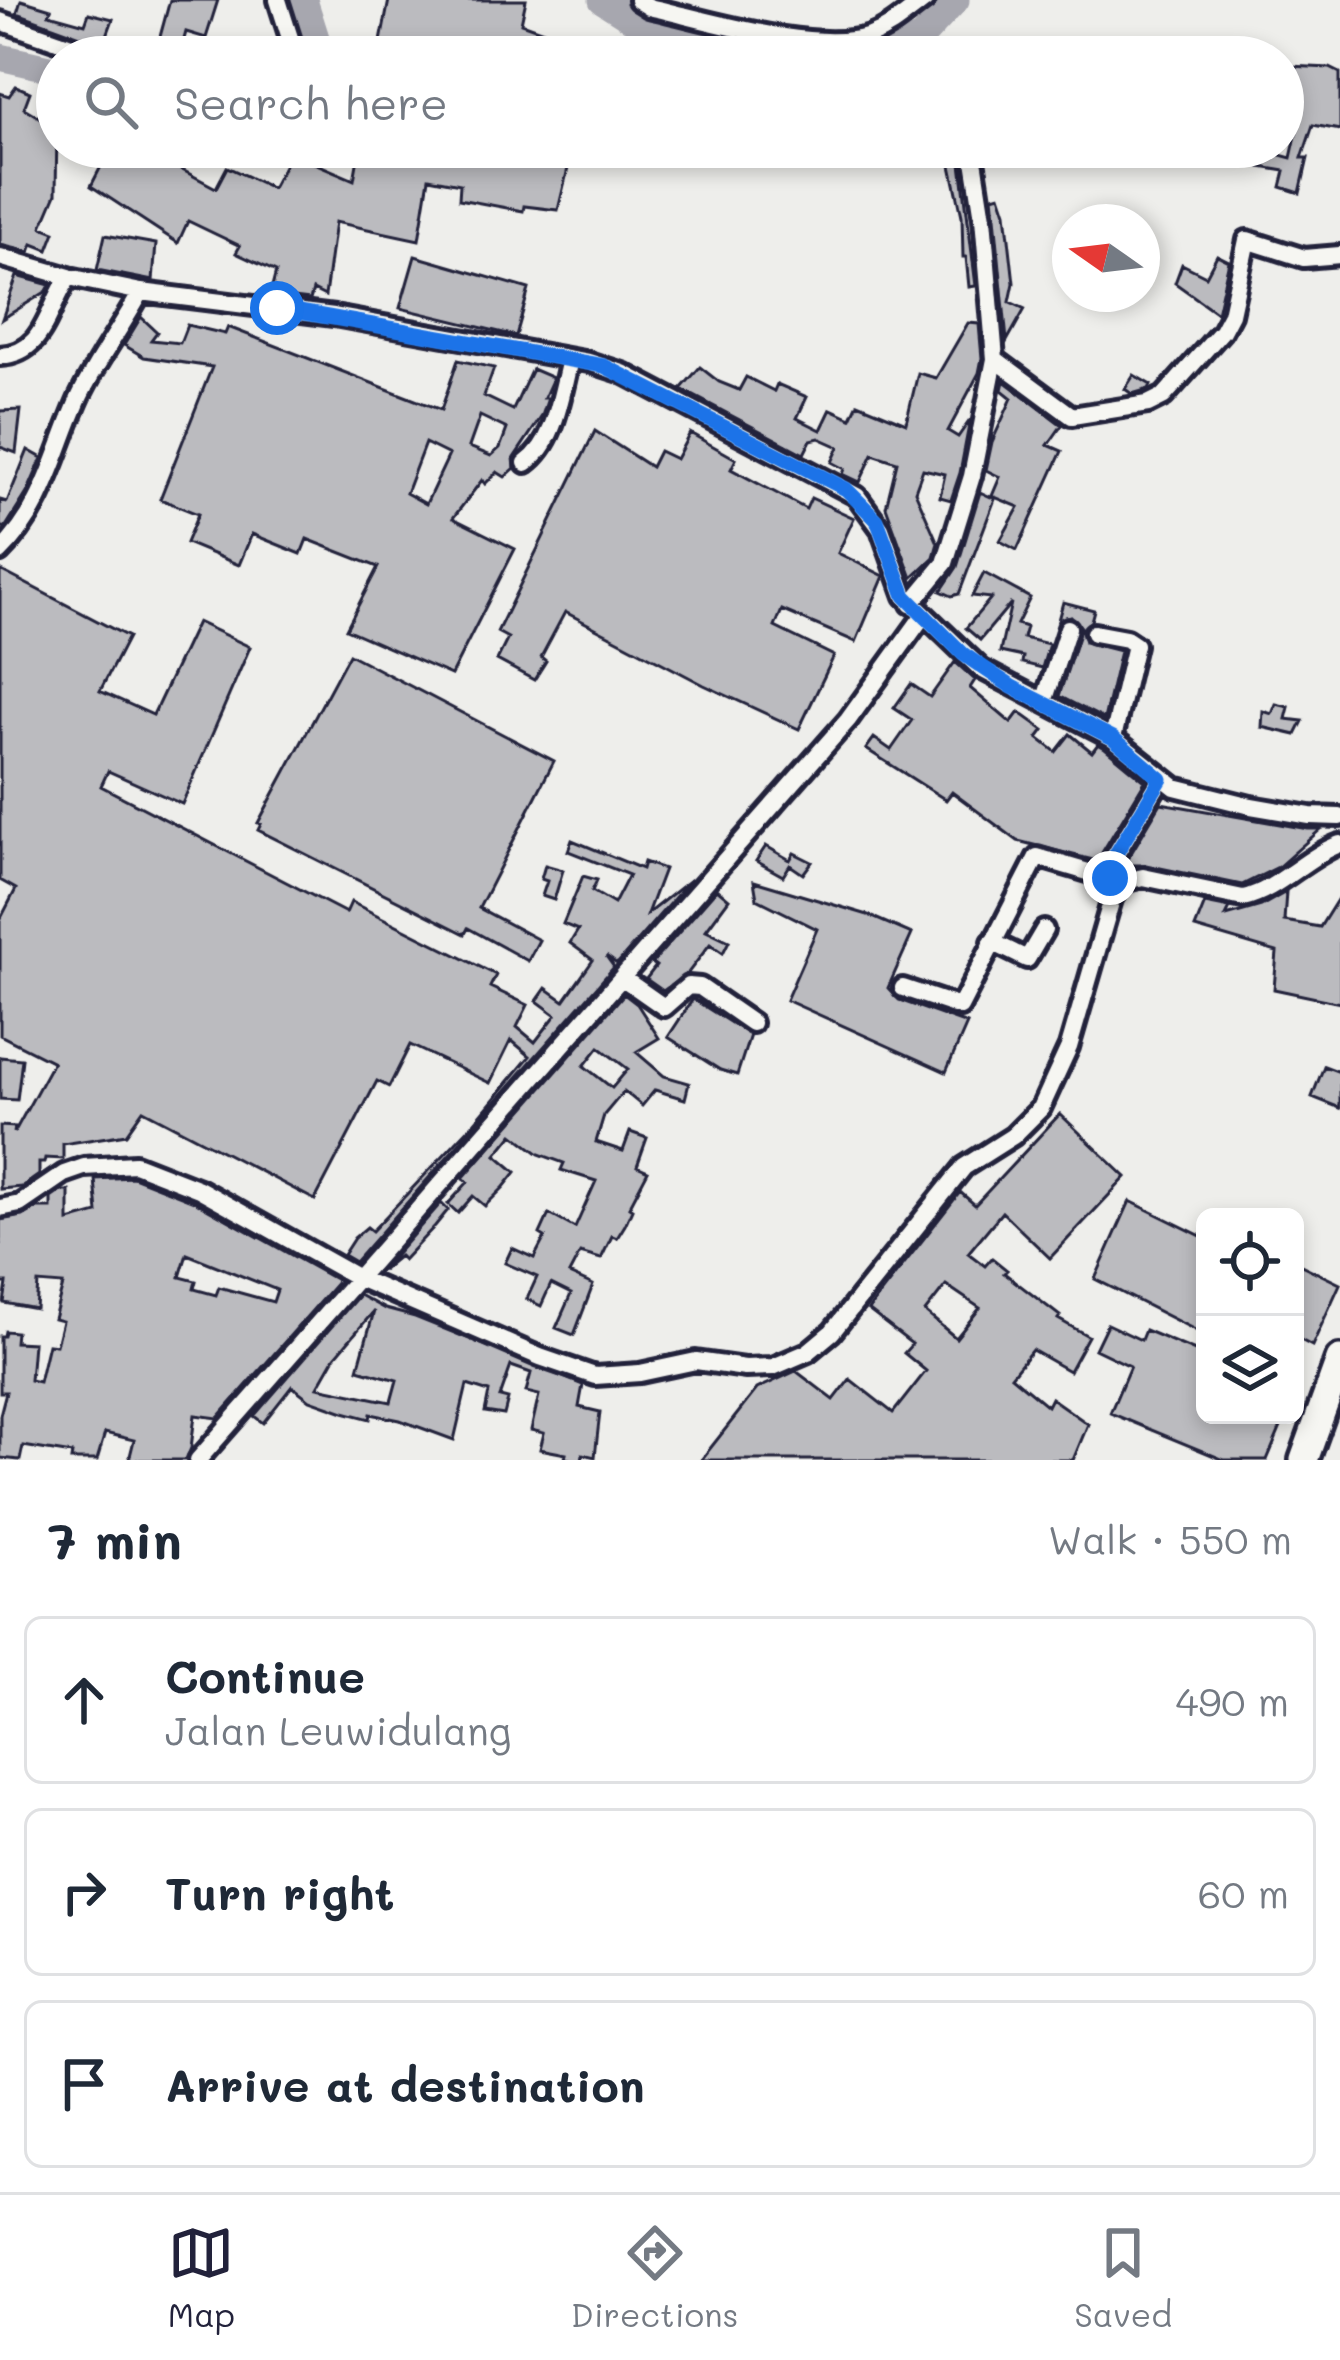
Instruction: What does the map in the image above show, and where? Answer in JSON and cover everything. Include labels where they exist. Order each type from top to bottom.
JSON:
[{"type":"main road","points":[[1304,1460],[1340,1360]]},
{"type":"street","points":[[278,0],[289,36]]},
{"type":"street","points":[[638,0],[649,7],[790,36]]},
{"type":"street","points":[[864,36],[886,28],[925,0]]},
{"type":"street","points":[[0,21],[43,36]]},
{"type":"street","points":[[198,1460],[848,720],[917,610],[945,562],[972,476],[995,359],[975,168]]},
{"type":"street","points":[[995,359],[1072,416],[1151,403],[1165,397],[1222,331],[1231,314],[1245,242],[1253,240],[1304,258],[1340,255]]},
{"type":"street","points":[[0,257],[69,278],[141,292],[334,316],[570,360],[630,376],[857,496],[877,520],[894,574],[917,610],[981,669],[1113,738],[1161,779],[1186,790],[1310,817],[1340,817]]},
{"type":"street","points":[[0,356],[21,352],[36,340],[69,278]]},
{"type":"street","points":[[0,552],[42,494],[80,398],[141,292]]},
{"type":"street","points":[[526,463],[547,439],[570,360]]},
{"type":"street","points":[[1043,702],[1068,628]]},
{"type":"street","points":[[1094,633],[1135,645],[1113,738]]},
{"type":"street","points":[[0,1208],[20,1204],[64,1174],[84,1167],[134,1164],[199,1189],[584,1374],[640,1373],[696,1361],[759,1369],[808,1352],[832,1332],[964,1167],[1013,1136],[1041,1108],[1070,1047],[1111,881],[1161,779]]},
{"type":"street","points":[[903,988],[960,1007],[1037,857],[1111,881],[1143,877],[1243,898],[1340,844]]},
{"type":"street","points":[[992,942],[1027,959],[1044,930]]},
{"type":"street","points":[[624,979],[664,1006],[688,986],[700,987],[752,1023]]},
{"type":"building","points":[[21,0],[85,24],[89,13],[113,19],[107,36],[80,36],[17,13]]},
{"type":"building","points":[[170,0],[218,0],[207,36],[186,32],[185,36],[160,36]]},
{"type":"building","points":[[389,0],[526,0],[521,23],[557,36],[382,36]]},
{"type":"building","points":[[1304,67],[1330,68],[1340,73],[1340,130],[1313,125],[1304,152]]},
{"type":"building","points":[[16,86],[30,92],[24,108],[36,115],[36,168],[56,168],[56,194],[42,227],[55,232],[48,250],[33,244],[30,252],[0,245],[0,93],[9,96]]},
{"type":"building","points":[[1304,158],[1308,158],[1300,193],[1281,187],[1285,171],[1267,168],[1304,168]]},
{"type":"building","points":[[100,168],[178,168],[216,188],[229,168],[272,188],[283,168],[326,168],[354,180],[356,168],[568,168],[558,210],[524,206],[523,211],[459,199],[460,184],[429,178],[419,240],[335,222],[325,296],[313,290],[310,300],[270,295],[276,272],[236,253],[240,246],[188,221],[178,243],[91,186]]},
{"type":"building","points":[[952,168],[962,168],[976,286],[969,287],[963,257],[962,216]]},
{"type":"building","points":[[1000,194],[1014,283],[1010,302],[1025,309],[1007,341],[993,196]]},
{"type":"building","points":[[105,235],[156,244],[153,281],[97,270]]},
{"type":"building","points":[[1217,255],[1229,261],[1217,313],[1175,283],[1182,264],[1206,276]]},
{"type":"building","points":[[415,256],[529,289],[516,336],[400,308]]},
{"type":"building","points":[[17,276],[50,285],[2,319]]},
{"type":"building","points":[[141,317],[157,332],[151,340],[180,343],[187,325],[225,334],[228,327],[441,410],[458,360],[494,368],[484,396],[513,410],[532,369],[553,378],[542,416],[514,458],[515,468],[505,477],[497,472],[485,484],[482,480],[453,518],[515,549],[451,675],[346,629],[378,567],[307,539],[301,554],[252,534],[239,565],[186,543],[198,514],[160,499],[212,367],[144,357],[124,345]],"holes":[[[480,416],[507,429],[500,448],[491,456],[469,447]],[[425,443],[449,455],[426,504],[406,493]]]},
{"type":"building","points":[[968,323],[979,324],[982,358],[979,373],[948,431],[958,437],[970,420],[960,473],[951,500],[940,497],[945,474],[923,469],[915,491],[938,543],[934,557],[912,578],[886,507],[897,462],[873,454],[860,482],[832,462],[839,447],[819,438],[811,440],[804,454],[681,389],[700,367],[739,390],[746,377],[774,391],[777,384],[807,397],[797,418],[821,430],[831,409],[851,418],[858,403],[906,423],[918,373],[936,378]]},
{"type":"building","points":[[1134,375],[1151,385],[1149,389],[1132,394],[1125,389]]},
{"type":"building","points":[[1004,381],[1062,425],[1048,445],[1062,451],[1017,550],[1000,541],[1019,507],[992,496],[1000,477],[986,470],[992,442],[1012,398],[1002,390]]},
{"type":"building","points":[[21,410],[16,453],[0,447],[0,411]]},
{"type":"building","points":[[595,431],[651,467],[659,451],[676,459],[690,433],[736,459],[731,469],[806,509],[811,498],[854,518],[838,553],[884,576],[856,642],[782,610],[775,627],[834,656],[799,729],[565,612],[534,680],[497,660],[508,638],[497,632]]},
{"type":"building","points":[[28,450],[42,458],[5,528],[0,526],[0,500],[7,502]]},
{"type":"building","points":[[980,492],[995,499],[959,594],[952,596],[941,591],[957,567]]},
{"type":"building","points":[[0,570],[128,637],[100,691],[153,715],[197,622],[250,647],[182,804],[108,771],[101,786],[346,913],[351,902],[496,975],[490,987],[528,1005],[517,1027],[535,1042],[556,1015],[537,1001],[546,988],[564,1001],[593,960],[570,943],[578,930],[563,924],[583,876],[597,880],[592,891],[614,904],[629,875],[568,851],[572,840],[642,869],[644,862],[664,869],[647,914],[691,879],[617,964],[606,956],[614,967],[355,1262],[343,1255],[354,1238],[367,1227],[372,1231],[530,1056],[511,1040],[490,1083],[410,1045],[389,1087],[377,1081],[315,1200],[143,1110],[126,1134],[63,1144],[63,1159],[45,1158],[39,1163],[39,1175],[22,1187],[0,1189],[0,1126],[15,1127],[14,1133],[53,1062],[0,1035],[0,920],[16,889],[0,880]]},
{"type":"building","points":[[984,573],[1030,598],[1017,624],[1026,627],[1023,638],[1049,644],[1042,668],[1000,652],[1011,603],[980,640],[966,628],[991,598],[972,596]]},
{"type":"building","points":[[1063,602],[1094,610],[1082,630],[1085,642],[1120,651],[1104,719],[1059,696],[1081,627],[1071,616],[1058,620]]},
{"type":"building","points":[[349,654],[554,761],[479,908],[539,940],[528,961],[258,830]]},
{"type":"building","points":[[955,662],[975,680],[970,688],[1011,723],[1019,712],[1044,730],[1038,738],[1056,752],[1070,734],[1092,752],[1098,744],[1105,748],[1145,781],[1097,861],[1018,841],[952,792],[946,800],[866,749],[874,738],[891,750],[912,720],[894,708],[911,684],[930,697]]},
{"type":"building","points":[[1276,704],[1289,707],[1286,719],[1303,721],[1296,735],[1262,727],[1263,711],[1272,714]]},
{"type":"building","points":[[1161,803],[1321,829],[1278,867],[1242,885],[1146,865],[1124,865]]},
{"type":"building","points":[[766,846],[790,860],[794,853],[812,862],[803,874],[790,865],[783,876],[756,861]]},
{"type":"building","points":[[545,865],[563,870],[554,900],[542,896]]},
{"type":"building","points":[[754,881],[868,915],[912,934],[888,988],[899,1000],[967,1024],[946,1072],[786,1000],[817,929],[757,899]]},
{"type":"building","points":[[717,889],[729,899],[706,930],[729,941],[723,953],[710,944],[688,973],[663,991],[646,979],[656,966],[652,963]]},
{"type":"building","points":[[1286,892],[1284,921],[1320,927],[1340,895],[1340,1003],[1274,989],[1277,952],[1195,928],[1205,903],[1230,908],[1226,916],[1261,906]]},
{"type":"building","points":[[624,994],[637,1004],[659,1038],[636,1052],[664,1076],[689,1083],[685,1099],[655,1090],[642,1106],[624,1091],[604,1115],[596,1142],[623,1151],[630,1132],[647,1138],[637,1166],[648,1171],[625,1225],[617,1238],[612,1236],[601,1259],[580,1253],[569,1274],[593,1285],[574,1335],[556,1328],[571,1294],[551,1284],[541,1306],[527,1299],[537,1277],[505,1263],[512,1248],[534,1258],[545,1237],[540,1234],[549,1214],[575,1228],[596,1181],[561,1170],[564,1163],[539,1154],[513,1134],[496,1155],[516,1172],[485,1206],[473,1196],[458,1213],[448,1204],[468,1182],[463,1178]],"holes":[[[599,1047],[628,1069],[612,1088],[584,1066]]]},
{"type":"building","points":[[693,999],[750,1035],[737,1075],[720,1070],[668,1037]]},
{"type":"building","points":[[0,1057],[22,1059],[17,1100],[0,1099]]},
{"type":"building","points":[[1324,1066],[1340,1072],[1340,1108],[1312,1097]]},
{"type":"building","points":[[1060,1114],[1126,1177],[1050,1258],[1002,1212],[968,1253],[985,1266],[992,1258],[1058,1319],[1088,1336],[1069,1371],[1032,1350],[1011,1376],[1047,1406],[1051,1398],[1088,1424],[1073,1460],[701,1460],[757,1389],[796,1371],[834,1400],[850,1379],[893,1413],[926,1371],[904,1353],[912,1344],[868,1310],[960,1192],[975,1205]],"holes":[[[946,1285],[980,1308],[956,1338],[925,1312]]]},
{"type":"building","points":[[133,1177],[194,1201],[338,1281],[218,1418],[195,1415],[186,1460],[129,1460],[134,1440],[105,1433],[97,1460],[71,1460],[72,1454],[23,1446],[20,1460],[0,1458],[0,1415],[6,1392],[0,1392],[0,1336],[5,1331],[16,1332],[15,1342],[33,1343],[30,1380],[39,1382],[48,1344],[56,1345],[62,1321],[54,1319],[63,1285],[38,1283],[36,1309],[4,1303],[7,1283],[0,1283],[0,1220],[51,1208],[51,1198],[61,1191],[69,1191],[69,1221],[98,1213],[95,1179]],"holes":[[[187,1254],[277,1290],[273,1302],[219,1287],[216,1295],[194,1289],[196,1281],[180,1277]]]},
{"type":"building","points":[[1130,1201],[1196,1234],[1196,1330],[1095,1279]]},
{"type":"building","points":[[441,1203],[448,1210],[435,1226],[403,1260],[399,1256],[382,1270]]},
{"type":"building","points":[[1304,1266],[1340,1284],[1312,1346],[1304,1342]]},
{"type":"building","points":[[359,1295],[583,1385],[579,1407],[600,1412],[595,1457],[583,1454],[582,1460],[540,1449],[544,1433],[531,1430],[539,1395],[526,1392],[531,1373],[511,1366],[500,1397],[508,1399],[504,1415],[485,1412],[489,1392],[467,1385],[454,1440],[400,1420],[344,1412],[310,1400],[292,1386],[263,1423],[254,1416]],"holes":[[[374,1311],[358,1369],[397,1380],[391,1402],[318,1387],[335,1357]]]},
{"type":"building","points":[[1107,1324],[1141,1340],[1145,1330],[1196,1351],[1196,1424],[1282,1424],[1267,1460],[1224,1460],[1110,1413],[1130,1366],[1095,1349]]},
{"type":"waterway","points":[[304,0],[315,36]]},
{"type":"waterway","points":[[602,0],[643,26],[686,36]]},
{"type":"waterway","points":[[923,36],[956,0]]},
{"type":"waterway","points":[[0,57],[36,65]]},
{"type":"route","points":[[277,308],[604,366],[857,496],[877,520],[905,596],[963,654],[1012,687],[1113,738],[1161,779],[1102,877],[1110,878]]}]
